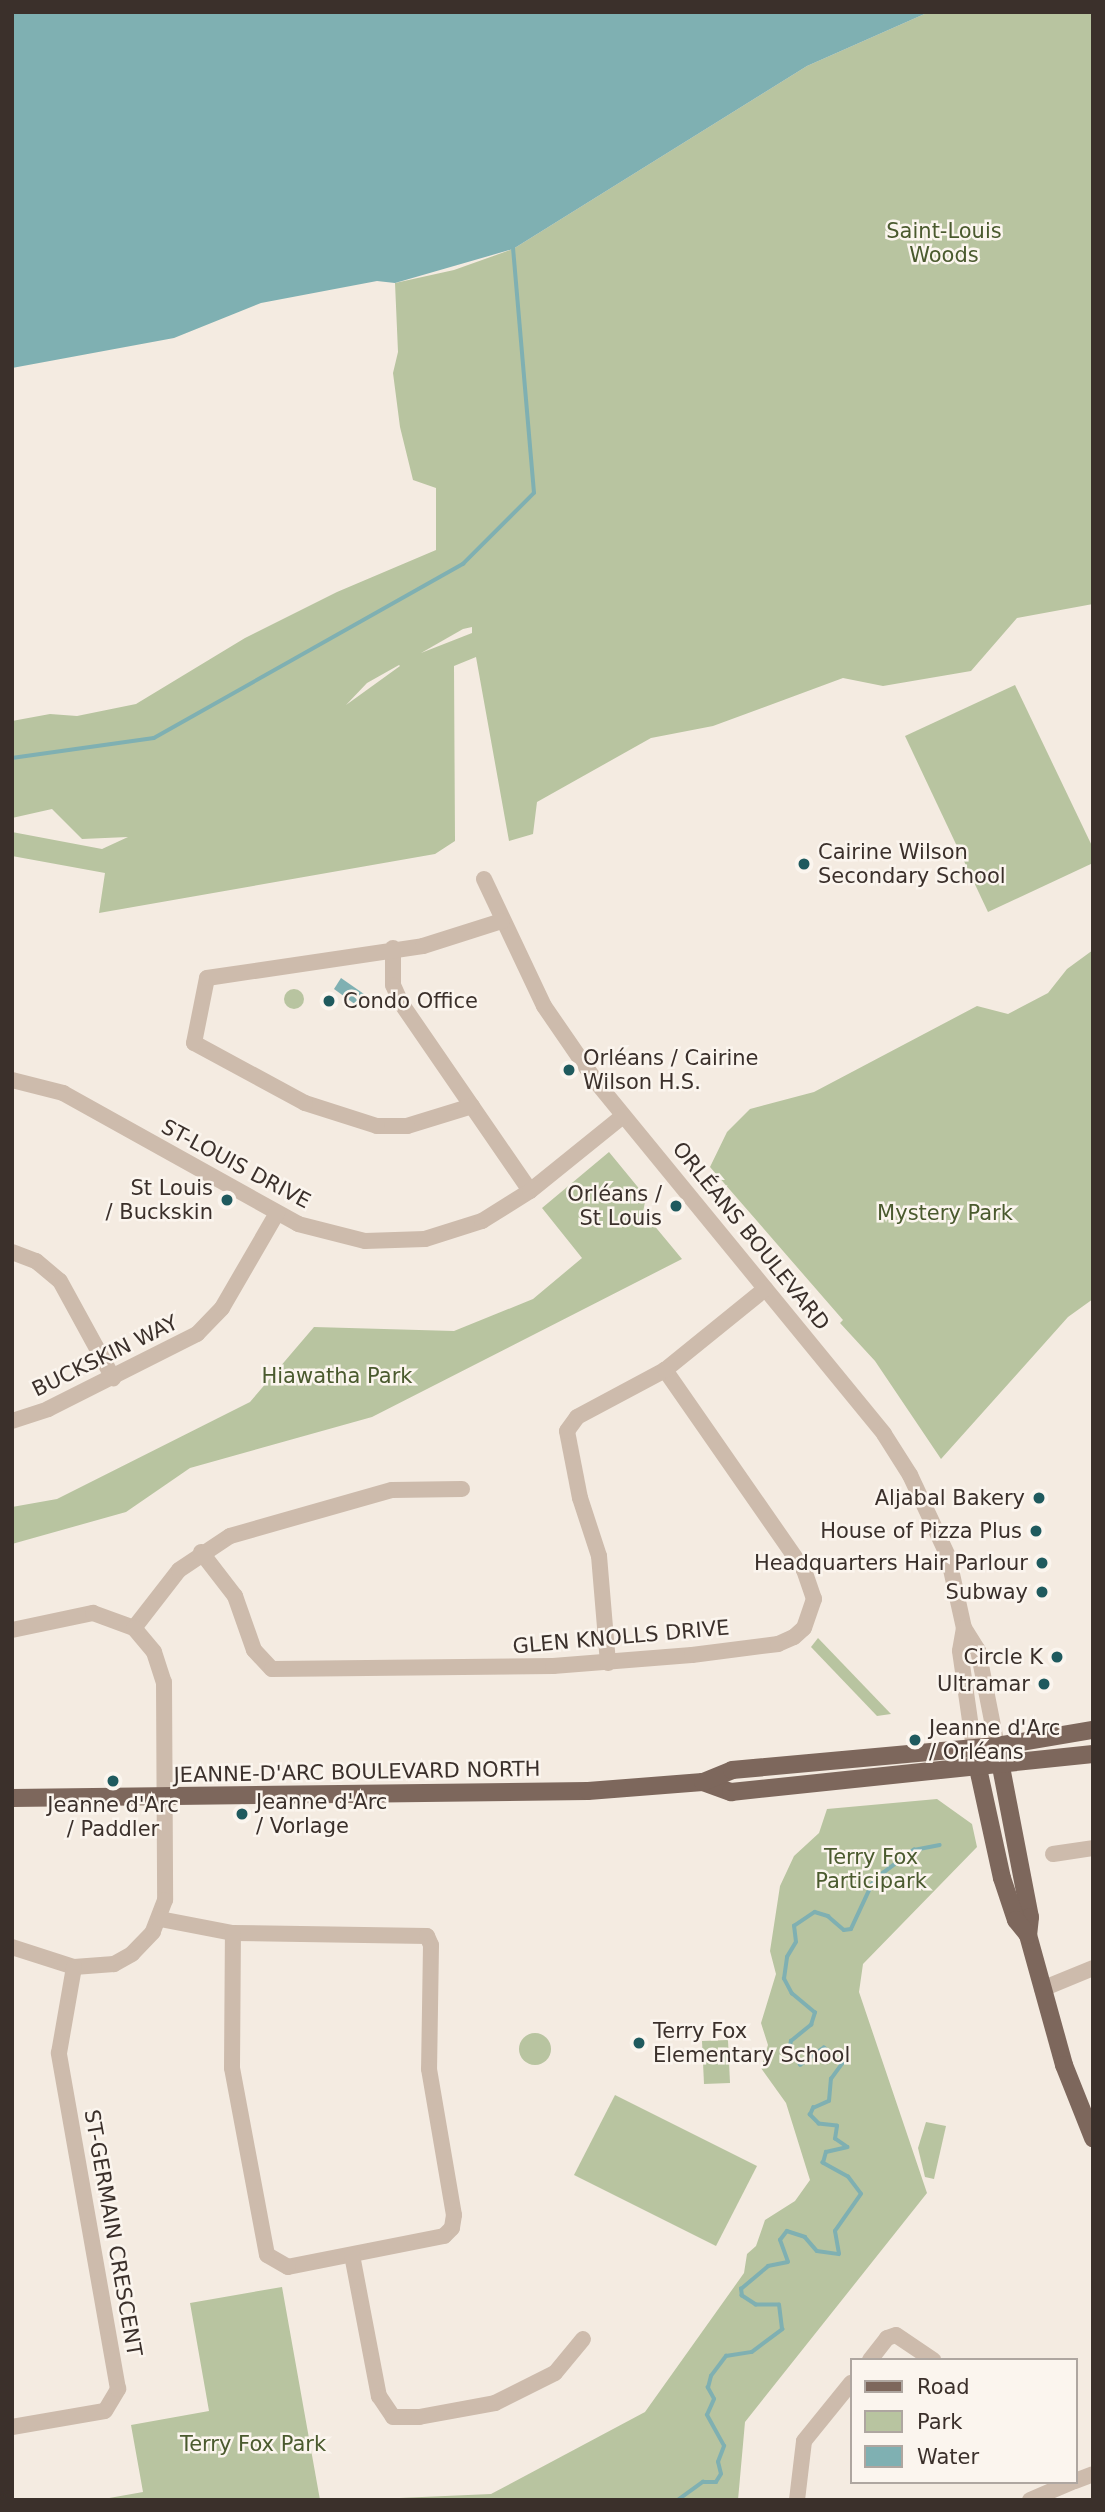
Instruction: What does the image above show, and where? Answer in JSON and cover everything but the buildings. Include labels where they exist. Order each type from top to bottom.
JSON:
[{"type":"main road","name":"JEANNE-D'ARC BOULEVARD NORTH","points":[[12,1798],[588,1791],[702,1782],[732,1770],[997,1746],[1093,1730]]},
{"type":"main road","name":"ORLÉANS BOULEVARD","points":[[997,1746],[1030,1917],[1028,1935],[1064,2066],[1093,2138]]},
{"type":"main road","name":"ORLÉANS BOULEVARD","points":[[974,1748],[1002,1878],[1016,1920],[1028,1935]]},
{"type":"main road","name":"JEANNE-D'ARC BOULEVARD NORTH","points":[[702,1782],[731,1792],[999,1767],[1093,1754]]},
{"type":"street","name":"ORLÉANS BOULEVARD","points":[[484,879],[544,1006],[623,1116],[884,1434],[910,1475],[948,1556],[964,1628],[978,1650],[997,1746]]},
{"type":"street","points":[[472,1106],[407,1126],[377,1126],[305,1103],[194,1043],[207,978],[393,948],[422,946],[502,921]]},
{"type":"street","points":[[393,948],[393,985],[401,1003],[530,1191]]},
{"type":"street","name":"ST-LOUIS DRIVE","points":[[12,1080],[63,1093],[277,1213],[335,1236],[395,1242],[454,1232],[482,1222],[530,1191],[623,1116]]},
{"type":"street","name":"BUCKSKIN WAY","points":[[12,1421],[48,1409],[197,1334],[235,1287],[277,1213]]},
{"type":"street","points":[[12,1252],[36,1261],[60,1281],[113,1378]]},
{"type":"street","points":[[608,1663],[599,1556],[580,1498],[567,1431],[577,1417],[665,1370],[765,1289]]},
{"type":"street","name":"GLEN KNOLLS DRIVE","points":[[201,1552],[235,1596],[254,1650],[272,1669],[431,1670],[608,1663],[778,1644],[804,1628],[814,1599],[804,1570],[783,1536],[665,1370]]},
{"type":"street","points":[[134,1628],[180,1570],[201,1552],[230,1536],[392,1490],[462,1489]]},
{"type":"street","points":[[12,1630],[78,1612],[109,1616],[134,1628],[155,1652],[164,1682],[165,1798],[165,1900],[153,1933],[123,1959],[93,1968],[74,1967],[12,1947]]},
{"type":"street","name":"ORLÉANS BOULEVARD","points":[[964,1628],[960,1651],[974,1748]]},
{"type":"street","points":[[1053,1854],[1093,1848]]},
{"type":"street","points":[[160,1919],[233,1933],[420,1933],[431,1945],[429,2070],[452,2197],[452,2228],[436,2241],[288,2267],[267,2255],[232,2068],[233,1933]]},
{"type":"street","name":"ST-GERMAIN CRESCENT","points":[[12,2427],[105,2411],[118,2389],[59,2053],[74,1967]]},
{"type":"street","points":[[1042,1989],[1093,1968]]},
{"type":"street","points":[[352,2255],[379,2396],[393,2417],[419,2417],[495,2403],[555,2372],[583,2339]]},
{"type":"street","points":[[872,2358],[887,2338],[896,2334],[930,2358]]},
{"type":"street","points":[[797,2500],[804,2441],[850,2384]]},
{"type":"street","points":[[1030,2500],[1064,2484]]},
{"type":"green space","name":"Saint-Louis Woods","points":[[929,12],[1093,12],[1093,604],[1017,618],[971,671],[883,686],[843,678],[713,726],[651,738],[537,802],[533,834],[509,841],[476,657],[454,666],[455,841],[435,854],[99,913],[105,873],[12,856],[12,832],[102,849],[128,837],[82,839],[52,809],[12,818],[12,721],[50,714],[77,716],[136,704],[245,638],[337,592],[436,550],[436,488],[413,480],[400,427],[393,373],[398,352],[395,283],[454,270],[513,249],[807,66]],"holes":[[[472,627],[472,633],[421,653],[463,629]],[[400,666],[346,705],[367,683]]]},
{"type":"green space","points":[[1015,685],[1093,848],[1093,863],[988,912],[905,736]]},
{"type":"green space","name":"Mystery Park","points":[[1093,950],[1093,1299],[1068,1317],[941,1459],[875,1361],[840,1323],[843,1320],[710,1167],[727,1132],[750,1109],[814,1092],[977,1006],[1008,1014],[1048,993],[1067,969]]},
{"type":"green space","points":[[294,989],[301,992],[304,999],[301,1006],[294,1009],[287,1006],[284,999],[287,992]]},
{"type":"green space","name":"Hiawatha Park","points":[[609,1152],[646,1197],[643,1212],[682,1259],[372,1417],[190,1468],[126,1512],[12,1544],[12,1507],[57,1499],[250,1402],[314,1327],[454,1331],[533,1299],[582,1258],[542,1208]]},
{"type":"green space","points":[[818,1638],[891,1714],[877,1716],[811,1647]]},
{"type":"green space","name":"Terry Fox Participark","points":[[937,1799],[972,1824],[977,1847],[863,1964],[859,1992],[927,2193],[745,2422],[738,2500],[353,2500],[491,2494],[645,2412],[744,2273],[747,2254],[756,2246],[765,2220],[795,2201],[810,2180],[786,2103],[761,2068],[768,2045],[761,2023],[776,1974],[770,1951],[780,1886],[794,1856],[819,1833],[827,1809]]},
{"type":"green space","points":[[535,2033],[546,2038],[551,2049],[546,2060],[535,2065],[524,2060],[519,2049],[524,2038]]},
{"type":"green space","points":[[728,2040],[730,2083],[704,2084],[702,2041]]},
{"type":"green space","points":[[615,2095],[757,2166],[716,2246],[574,2175]]},
{"type":"green space","points":[[926,2122],[946,2126],[934,2179],[925,2177],[918,2148]]},
{"type":"green space","name":"Terry Fox Park","points":[[282,2287],[320,2500],[98,2500],[143,2492],[131,2425],[209,2411],[190,2303]]},
{"type":"water","points":[[12,12],[929,12],[807,66],[513,249],[395,283],[377,281],[261,303],[174,338],[12,368]]},
{"type":"water","points":[[341,978],[364,994],[356,1005],[334,989]]},
{"type":"waterway","points":[[12,758],[154,738],[463,564],[534,493],[513,249]]},
{"type":"waterway","points":[[678,2500],[703,2482],[716,2482],[721,2474],[718,2462],[724,2446],[707,2415],[714,2399],[708,2388],[711,2376],[726,2356],[752,2352],[782,2329],[779,2305],[756,2305],[742,2296],[741,2289],[768,2266],[788,2262],[780,2240],[787,2231],[805,2237],[817,2251],[839,2254],[835,2231],[861,2194],[848,2177],[823,2163],[826,2152],[847,2147],[835,2139],[837,2126],[819,2124],[810,2115],[813,2108],[829,2101],[831,2079],[842,2064],[824,2048],[801,2065],[789,2053],[791,2041],[811,2025],[815,2013],[792,1994],[784,1979],[787,1957],[796,1942],[794,1926],[815,1912],[828,1916],[844,1930],[851,1929],[872,1884],[883,1873],[914,1850],[940,1845]]},
{"type":"place","name":"Cairine Wilson Secondary School","points":[[804,864]]},
{"type":"place","name":"Condo Office","points":[[329,1001]]},
{"type":"place","name":"Orléans / Cairine Wilson H.S.","points":[[569,1070]]},
{"type":"place","name":"St Louis / Buckskin","points":[[227,1200]]},
{"type":"place","name":"Orléans / St Louis","points":[[676,1206]]},
{"type":"place","name":"Aljabal Bakery","points":[[1039,1498]]},
{"type":"place","name":"House of Pizza Plus","points":[[1036,1531]]},
{"type":"place","name":"Headquarters Hair Parlour","points":[[1042,1563]]},
{"type":"place","name":"Subway","points":[[1042,1592]]},
{"type":"place","name":"Circle K","points":[[1057,1657]]},
{"type":"place","name":"Ultramar","points":[[1044,1684]]},
{"type":"place","name":"Jeanne d'Arc / Orléans","points":[[915,1740]]},
{"type":"place","name":"Jeanne d'Arc / Paddler","points":[[113,1781]]},
{"type":"place","name":"Jeanne d'Arc / Vorlage","points":[[242,1814]]},
{"type":"place","name":"Terry Fox Elementary School","points":[[639,2043]]}]
